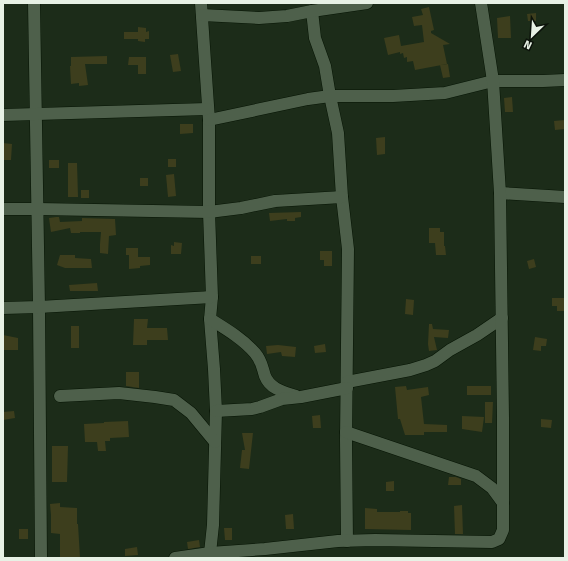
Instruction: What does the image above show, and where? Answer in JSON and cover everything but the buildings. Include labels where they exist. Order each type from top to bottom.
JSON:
[{"type":"street","points":[[34,3],[38,209],[41,558]]},
{"type":"street","points":[[210,553],[213,525],[216,411],[210,319],[212,296],[208,115],[201,9],[258,18],[287,16],[367,3]]},
{"type":"street","points":[[175,558],[210,553],[265,549],[347,540],[492,542],[499,539],[503,530],[500,193],[493,82],[481,3]]},
{"type":"street","points":[[312,11],[315,38],[325,66],[338,133],[342,196],[348,249],[346,432],[347,540]]},
{"type":"street","points":[[3,115],[208,115],[330,96],[393,96],[445,93],[493,82],[565,80]]},
{"type":"street","points":[[500,193],[565,197]]},
{"type":"street","points":[[3,209],[209,212],[241,208],[275,201],[342,196]]},
{"type":"street","points":[[3,308],[212,296]]},
{"type":"street","points":[[216,411],[252,408],[266,405],[282,399],[301,397],[426,365],[435,361],[502,318]]},
{"type":"street","points":[[210,319],[238,337],[255,352],[261,362],[265,377],[270,384],[280,391],[301,397]]},
{"type":"street","points":[[60,396],[119,393],[155,396],[174,400],[191,413],[214,442]]},
{"type":"street","points":[[346,432],[476,476],[492,488],[503,503]]}]
